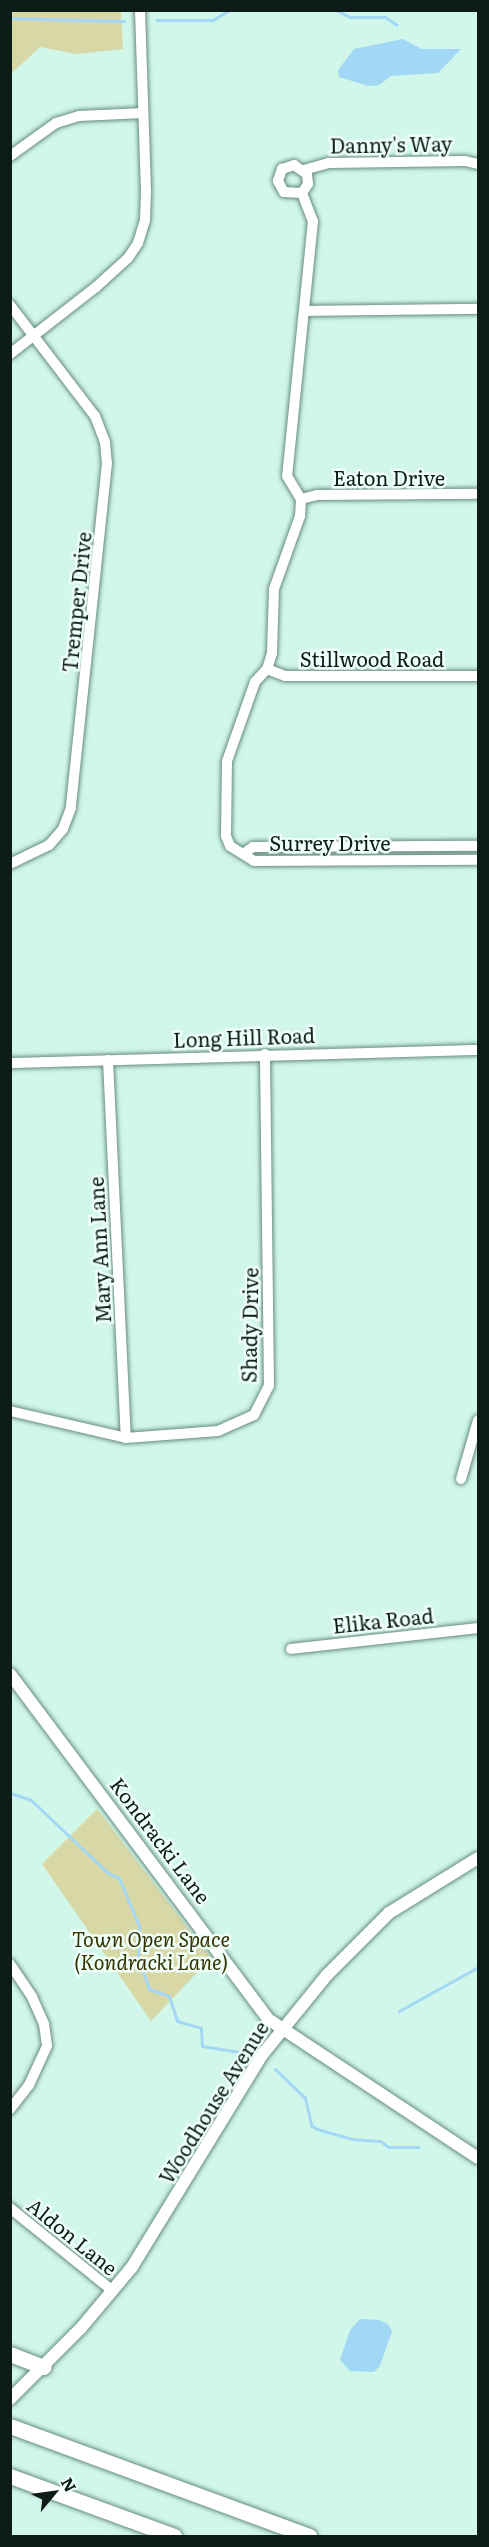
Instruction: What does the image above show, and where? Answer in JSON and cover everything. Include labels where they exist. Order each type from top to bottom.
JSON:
[{"type":"highway","points":[[10,2354],[44,2367]]},
{"type":"highway","points":[[10,2426],[309,2536]]},
{"type":"highway","points":[[10,2476],[174,2536]]},
{"type":"main road","name":"Kondracki Lane","points":[[10,1674],[253,2000],[281,2028],[478,2158]]},
{"type":"main road","name":"Woodhouse Avenue","points":[[10,2399],[44,2367],[113,2291],[158,2228],[281,2028],[375,1925],[418,1893],[478,1858]]},
{"type":"street","points":[[10,354],[96,287],[128,258],[138,243],[145,220],[146,191],[140,10]]},
{"type":"street","points":[[10,156],[56,123],[79,116],[143,113]]},
{"type":"street","name":"Danny's Way","points":[[302,193],[290,195],[278,181],[288,166],[304,170],[329,163],[465,161],[478,165]]},
{"type":"street","name":"Danny's Way","points":[[301,499],[287,476],[313,221],[302,193],[309,179],[304,170]]},
{"type":"street","name":"Tremper Drive","points":[[10,305],[95,416],[105,442],[107,478],[71,808],[63,829],[49,845],[10,864]]},
{"type":"street","points":[[304,311],[478,309]]},
{"type":"street","name":"Eaton Drive","points":[[301,499],[317,495],[478,494]]},
{"type":"street","points":[[243,854],[230,846],[226,836],[227,761],[255,682],[267,669],[272,653],[274,589],[300,516],[301,499]]},
{"type":"street","name":"Stillwood Road","points":[[267,669],[285,676],[478,676]]},
{"type":"street","name":"Surrey Drive","points":[[478,846],[253,847],[243,854],[254,861],[478,860]]},
{"type":"street","name":"Long Hill Road","points":[[10,1063],[266,1054],[478,1050]]},
{"type":"street","name":"Shady Drive","points":[[10,1411],[126,1438],[218,1431],[254,1415],[269,1386],[266,1054]]},
{"type":"street","name":"Mary Ann Lane","points":[[108,1060],[126,1438]]},
{"type":"street","points":[[461,1479],[478,1420]]},
{"type":"street","name":"Elika Road","points":[[291,1648],[478,1628]]},
{"type":"street","points":[[10,1964],[33,1997],[44,2024],[46,2046],[29,2085],[10,2109]]},
{"type":"street","name":"Aldon Lane","points":[[10,2208],[113,2291]]},
{"type":"green space","points":[[11,10],[121,11],[123,49],[76,54],[40,47],[11,74]]},
{"type":"green space","name":"Town Open Space (Kondracki Lane)","points":[[97,1809],[211,1958],[151,2021],[42,1864]]},
{"type":"water","points":[[403,39],[422,49],[461,49],[438,73],[391,76],[379,85],[368,86],[339,77],[338,70],[354,49]]},
{"type":"water","points":[[360,2319],[379,2320],[388,2324],[392,2331],[380,2366],[374,2372],[350,2371],[340,2360],[350,2330]]},
{"type":"waterway","points":[[157,20],[213,20],[229,10]]},
{"type":"waterway","points":[[336,10],[350,17],[385,17],[397,25]]},
{"type":"waterway","points":[[10,18],[124,21]]},
{"type":"waterway","points":[[10,1793],[31,1800],[108,1873],[119,1878],[139,1926],[138,1957],[149,1989],[169,1996],[177,2021],[201,2028],[202,2046],[240,2052]]},
{"type":"waterway","points":[[399,2011],[478,1967]]},
{"type":"waterway","points":[[275,2069],[305,2098],[311,2125],[317,2129],[352,2139],[380,2141],[389,2147],[418,2147]]}]
